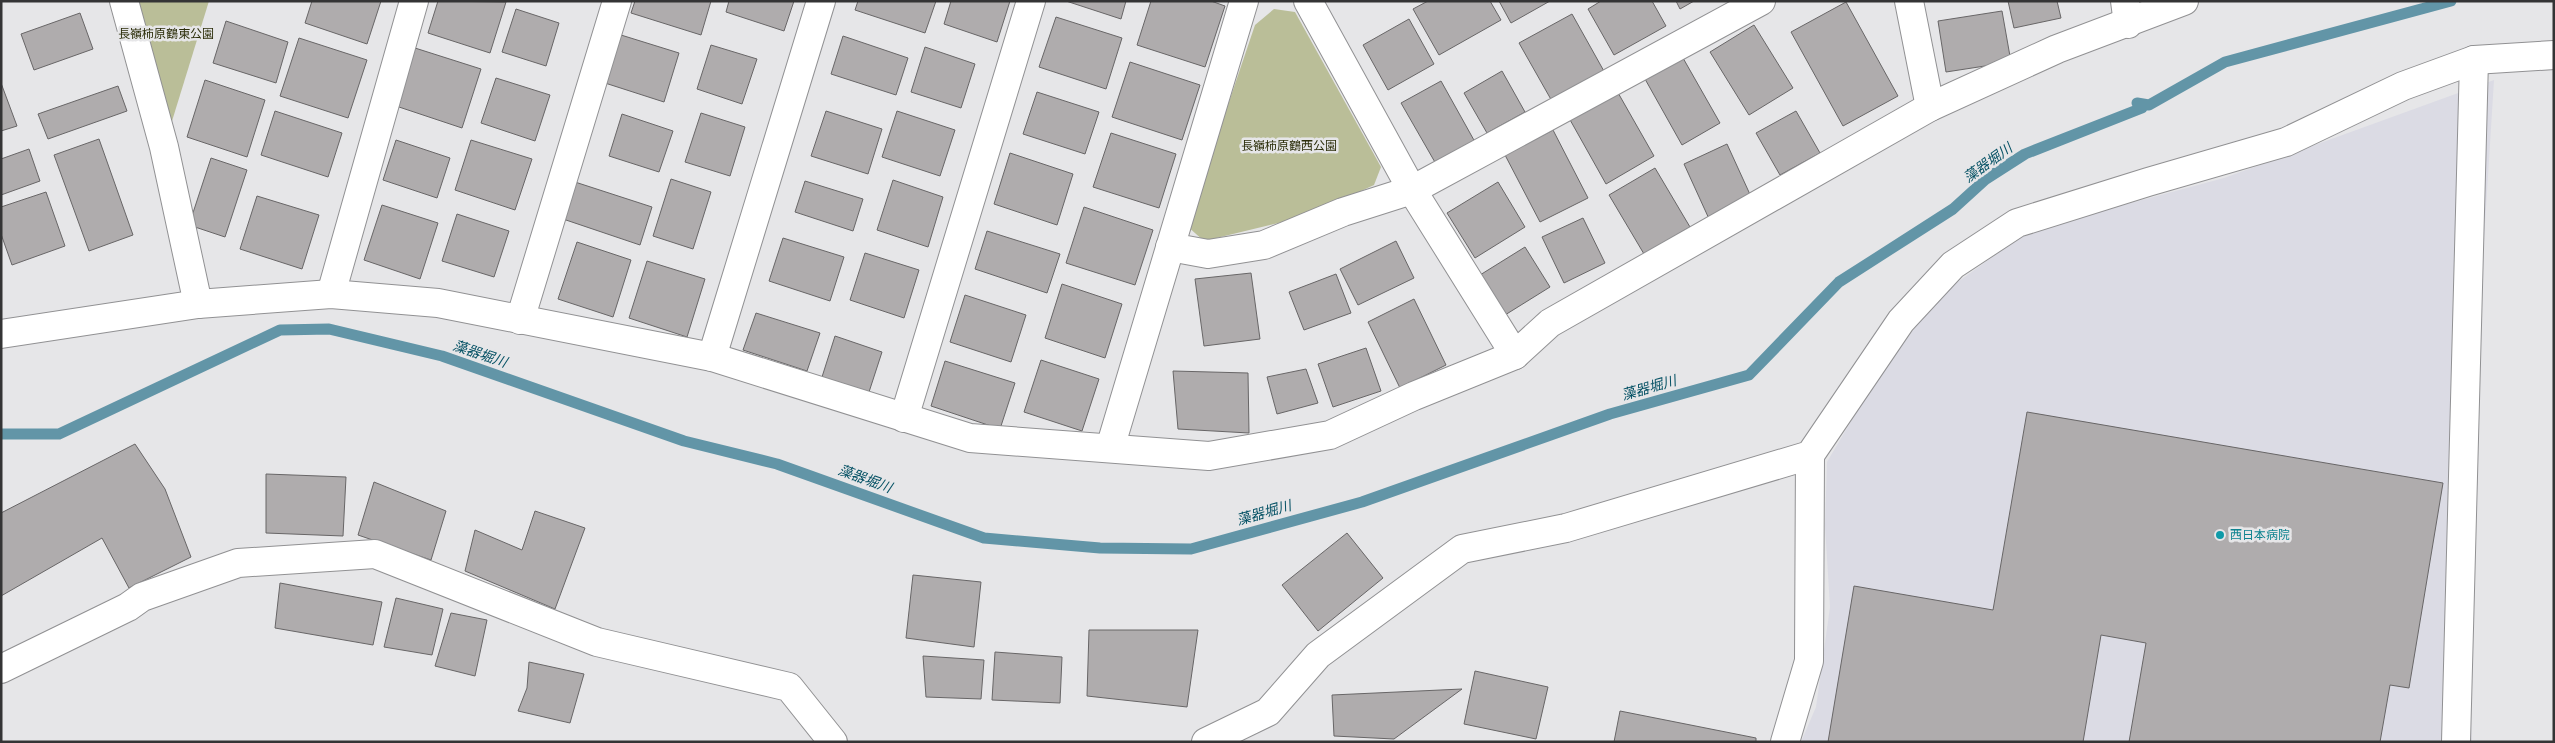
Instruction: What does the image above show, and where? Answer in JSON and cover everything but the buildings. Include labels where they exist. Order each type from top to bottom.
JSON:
[{"type":"street","points":[[124,1],[164,147],[198,304]]},
{"type":"street","points":[[331,294],[414,1]]},
{"type":"street","points":[[520,320],[617,1]]},
{"type":"street","points":[[712,357],[821,1]]},
{"type":"street","points":[[904,418],[1030,1]]},
{"type":"street","points":[[1110,448],[1244,1]]},
{"type":"street","points":[[1308,1],[1412,190],[1516,355]]},
{"type":"street","points":[[1170,247],[1208,254],[1264,245],[1343,212],[1412,190],[1761,1]]},
{"type":"street","points":[[1909,1],[1930,107]]},
{"type":"street","points":[[1,334],[198,304],[331,294],[438,303],[712,357],[970,438],[1209,456],[1330,435],[1414,396],[1516,355],[1550,323],[1930,107],[2057,49],[2127,13],[2184,1]]},
{"type":"street","points":[[1785,742],[1809,661],[1810,455],[1901,321],[1953,265],[2017,223],[2286,142],[2403,86],[2474,60],[2554,55]]},
{"type":"street","points":[[2456,742],[2474,60]]},
{"type":"street","points":[[1206,742],[1268,712],[1318,655],[1462,549],[1566,528],[1810,455]]},
{"type":"street","points":[[1,669],[128,607],[142,597],[238,563],[375,554],[597,642],[789,688],[833,742]]},
{"type":"shaded area","points":[[2494,80],[2472,433],[2468,663],[2472,742],[2380,742],[2390,685],[2409,688],[2442,483],[2027,412],[1993,610],[1854,587],[1828,742],[1801,742],[1816,707],[1830,607],[1825,526],[1827,462],[1866,396],[1937,297],[2030,230],[2224,178]]},
{"type":"shaded area","points":[[2101,635],[2146,643],[2129,742],[2083,742]]},
{"type":"green space","name":"長嶺柿原鶴東公園","points":[[124,1],[209,1],[164,147]]},
{"type":"green space","name":"長嶺柿原鶴西公園","points":[[1274,9],[1295,12],[1381,167],[1374,185],[1307,216],[1204,241],[1187,226],[1255,25]]},
{"type":"waterway","name":"藻器堀川","points":[[1,434],[59,434],[280,330],[329,329],[442,356],[684,441],[777,464],[984,538],[1100,548],[1191,549],[1362,502],[1610,414],[1749,375],[1839,282],[1953,209],[1986,179],[2025,154],[2142,108],[2137,103],[2149,105],[2225,62],[2451,1]]},
{"type":"place","name":"西日本病院","points":[[2220,535]]}]
